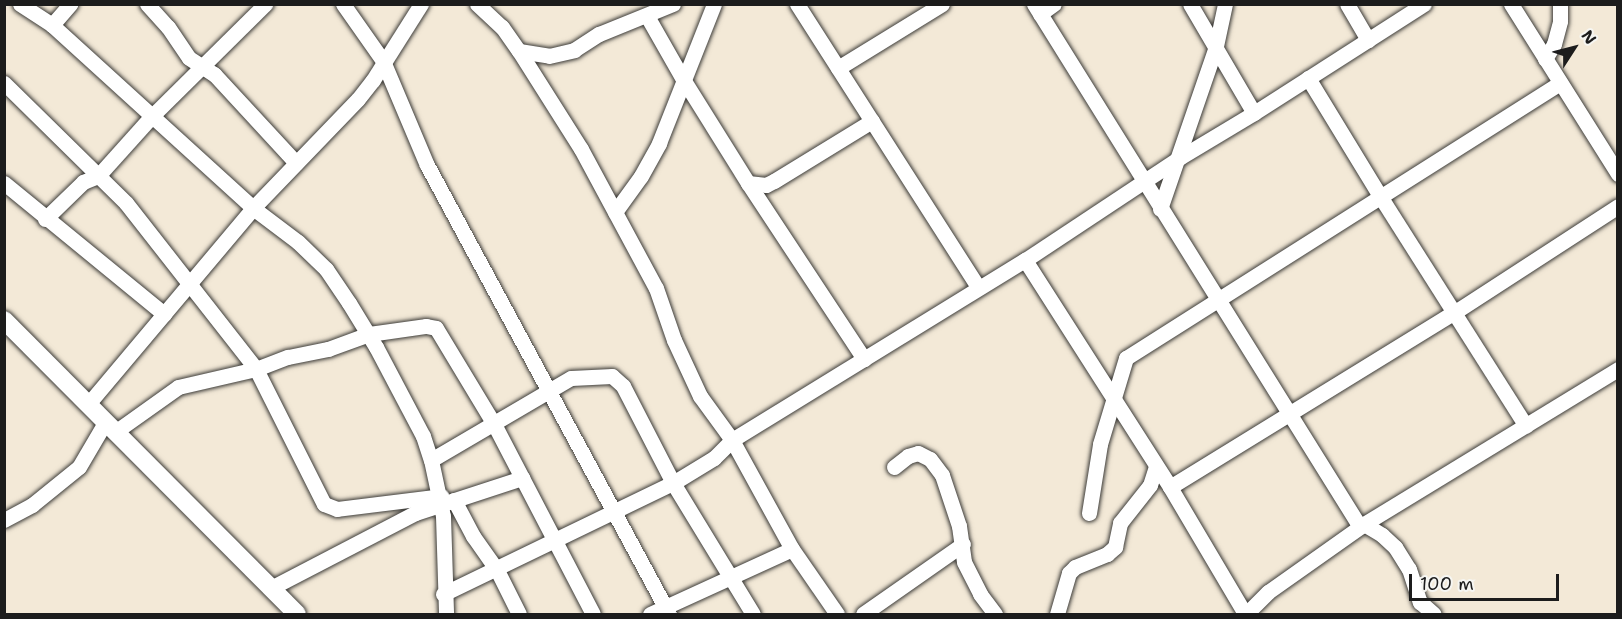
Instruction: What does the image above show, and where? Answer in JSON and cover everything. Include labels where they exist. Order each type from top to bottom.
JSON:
[{"type":"main road","points":[[4,320],[89,403],[297,615]]},
{"type":"street","points":[[20,4],[52,24],[151,117],[253,208],[298,242],[326,269],[369,334],[423,436],[445,500],[497,570],[519,615]]},
{"type":"street","points":[[52,24],[70,4]]},
{"type":"street","points":[[147,4],[168,27],[189,58],[214,74],[296,163]]},
{"type":"street","points":[[45,219],[84,182],[98,176],[151,117],[265,4]]},
{"type":"street","points":[[343,4],[383,62],[427,165],[667,611]]},
{"type":"street","points":[[89,403],[190,286],[253,208],[358,99],[373,80],[421,4]]},
{"type":"street","points":[[477,4],[502,27]]},
{"type":"street","points":[[489,4],[581,149],[657,288],[674,340],[700,396],[732,440],[792,549],[837,615]]},
{"type":"street","points":[[519,51],[549,56],[574,50],[599,34],[673,4]]},
{"type":"street","points":[[615,212],[641,176],[658,143],[714,4]]},
{"type":"street","points":[[797,4],[978,287]]},
{"type":"street","points":[[838,68],[942,4]]},
{"type":"street","points":[[1054,4],[1037,9],[1143,182],[1362,525],[1382,535],[1395,547],[1409,569],[1420,602],[1434,615]]},
{"type":"street","points":[[1190,4],[1254,113]]},
{"type":"street","points":[[1160,209],[1215,46],[1225,4]]},
{"type":"street","points":[[1347,4],[1368,40]]},
{"type":"street","points":[[443,594],[674,483],[714,458],[732,440],[1025,260],[1179,158],[1254,113],[1424,4]]},
{"type":"street","points":[[1511,4],[1617,174]]},
{"type":"street","points":[[1545,59],[1554,44],[1560,21],[1560,4]]},
{"type":"street","points":[[647,16],[748,183],[864,359]]},
{"type":"street","points":[[1308,78],[1526,426]]},
{"type":"street","points":[[4,83],[126,203],[256,369],[324,504],[337,509],[445,500]]},
{"type":"street","points":[[1089,513],[1100,444],[1126,358],[1560,83]]},
{"type":"street","points":[[748,183],[766,185],[872,121]]},
{"type":"street","points":[[4,183],[45,219],[164,314]]},
{"type":"street","points":[[1170,487],[1455,312],[1617,206]]},
{"type":"street","points":[[1025,260],[1170,487],[1246,615],[1268,592],[1362,525],[1617,369]]},
{"type":"street","points":[[4,520],[32,505],[79,467],[111,427],[178,387],[256,369],[288,357],[328,349],[369,334],[426,326],[436,328],[442,334],[494,424],[593,615]]},
{"type":"street","points":[[431,460],[571,378],[612,376],[623,386],[674,483],[753,615]]},
{"type":"street","points":[[894,467],[909,456],[918,453],[930,459],[942,475],[963,544],[964,562],[980,594],[995,615]]},
{"type":"street","points":[[1057,615],[1069,573],[1075,567],[1107,554],[1115,548],[1120,524],[1150,485],[1156,467]]},
{"type":"street","points":[[271,588],[415,513],[445,500],[522,478]]},
{"type":"street","points":[[445,500],[443,594],[446,615]]},
{"type":"street","points":[[863,615],[963,544]]},
{"type":"street","points":[[650,615],[667,611],[729,577],[792,549]]}]
